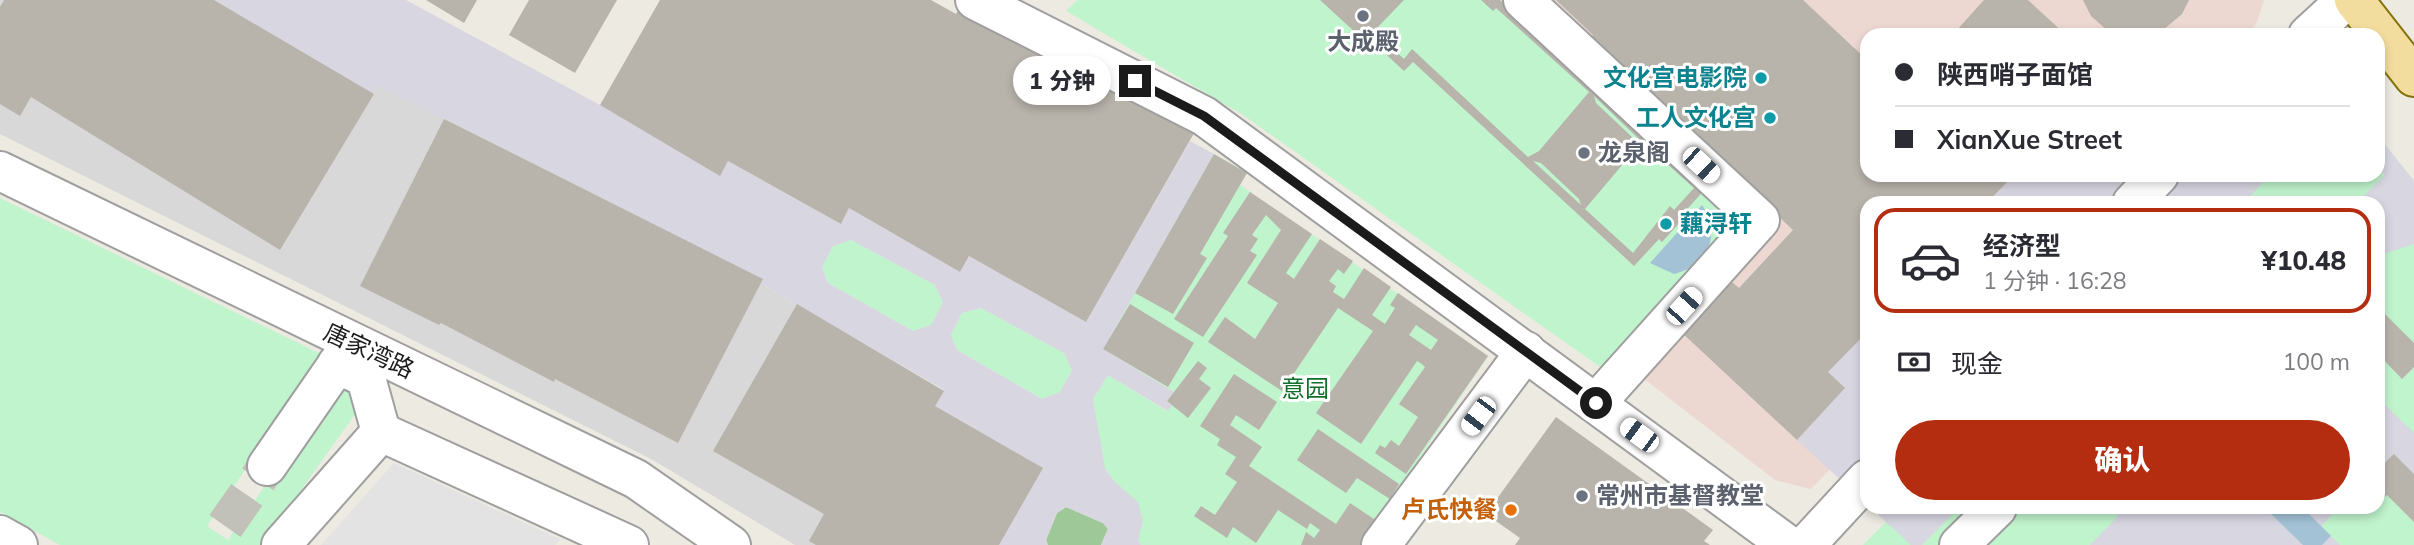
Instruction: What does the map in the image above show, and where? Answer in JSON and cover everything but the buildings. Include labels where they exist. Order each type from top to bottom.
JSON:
[{"type":"main road","points":[[2354,0],[2376,28]]},
{"type":"main road","points":[[2385,40],[2414,77]]},
{"type":"street","points":[[975,0],[1204,116],[1788,545]]},
{"type":"street","points":[[1523,0],[1760,220],[1596,403]]},
{"type":"street","points":[[2316,28],[2346,0]]},
{"type":"street","name":"唐家湾路","points":[[0,171],[344,353],[636,479],[731,545]]},
{"type":"street","points":[[2139,196],[2152,182]]},
{"type":"street","points":[[1381,545],[1526,351]]},
{"type":"street","points":[[267,466],[344,353],[366,378],[381,432],[629,545]]},
{"type":"street","points":[[281,545],[381,432]]},
{"type":"street","points":[[1806,545],[1860,487]]},
{"type":"street","points":[[1959,545],[1991,514]]},
{"type":"street","points":[[0,535],[18,545]]},
{"type":"shaded area","points":[[0,0],[214,0],[374,94],[379,85],[763,279],[761,284],[944,391],[1043,468],[999,545],[795,545],[653,460],[0,134]]},
{"type":"shaded area","points":[[214,0],[406,0],[600,105],[720,175],[728,161],[841,224],[849,208],[960,272],[969,256],[1086,322],[1190,141],[1214,154],[1103,349],[1174,392],[1167,401],[1172,405],[1168,411],[1108,375],[1093,399],[1105,468],[1114,481],[1138,502],[1143,521],[1138,540],[1141,545],[1101,545],[1108,529],[1103,523],[1066,507],[1057,513],[1046,540],[1048,545],[999,545],[1043,468],[935,406],[944,390],[761,284],[763,279],[379,86],[374,94]],"holes":[[[851,240],[935,285],[943,302],[931,325],[913,331],[828,283],[822,267],[833,246]],[[981,308],[1064,353],[1072,370],[1060,392],[1042,399],[957,350],[951,335],[962,313]]]},
{"type":"shaded area","points":[[1500,0],[2264,0],[2252,28],[1860,28],[1860,182],[1867,182],[1867,196],[1860,196],[1860,438],[1811,489],[1775,480],[1634,371]]},
{"type":"shaded area","points":[[2385,145],[2414,181],[2414,244],[2385,254],[2385,196],[2363,196],[2378,182],[2385,182]]},
{"type":"shaded area","points":[[2007,182],[2264,182],[2250,196],[1994,196]]},
{"type":"shaded area","points":[[1860,339],[1860,498],[1797,440],[1845,388],[1828,372]]},
{"type":"shaded area","points":[[2385,405],[2414,433],[2414,474],[2394,454],[2385,462]]},
{"type":"shaded area","points":[[394,463],[560,539],[555,545],[321,545]]},
{"type":"shaded area","points":[[1877,514],[1953,514],[1922,545],[1911,545]]},
{"type":"shaded area","points":[[2116,514],[2333,514],[2321,526],[2340,545],[2090,545],[2118,516]]},
{"type":"green space","points":[[1077,0],[1500,0],[1742,221],[1610,374],[1243,115],[1066,11]]},
{"type":"green space","points":[[2385,145],[2414,181],[2414,545],[1863,545],[1894,514],[2385,514],[2385,196],[2209,196],[2223,182],[2385,182]]},
{"type":"green space","name":"意园","points":[[1214,154],[1247,173],[1240,185],[1488,356],[1361,545],[1141,545],[1138,540],[1141,524],[1137,505],[1118,488],[1105,469],[1093,399],[1108,375],[1167,411],[1174,392],[1103,349]]},
{"type":"green space","points":[[0,198],[323,355],[207,526],[228,540],[332,387],[344,385],[354,391],[358,410],[262,545],[60,545],[0,512]]},
{"type":"green space","points":[[851,240],[935,285],[943,302],[931,325],[913,331],[828,283],[822,267],[833,246]]},
{"type":"green space","points":[[981,308],[1064,353],[1072,370],[1060,392],[1042,399],[957,350],[951,335],[962,313]]},
{"type":"green space","points":[[1066,507],[1103,523],[1108,529],[1101,545],[1048,545],[1046,540],[1057,513]]},
{"type":"water","points":[[1702,205],[1708,216],[1711,237],[1703,256],[1696,264],[1674,274],[1650,263]]},
{"type":"water","points":[[2271,514],[2309,514],[2331,536],[2322,545],[2303,545]]},
{"type":"tunnel","points":[[225,526],[267,466]]},
{"type":"place","name":"大成殿","points":[[1363,16]]},
{"type":"place","name":"文化宫电影院","points":[[1761,78]]},
{"type":"place","name":"工人文化宫","points":[[1770,118]]},
{"type":"place","name":"龙泉阁","points":[[1584,153]]},
{"type":"place","name":"藕浔轩","points":[[1666,224]]},
{"type":"place","name":"常州市基督教堂","points":[[1582,496]]},
{"type":"place","name":"卢氏快餐","points":[[1511,510]]},
{"type":"route","points":[[1135,81],[1204,116],[1596,403]]}]
